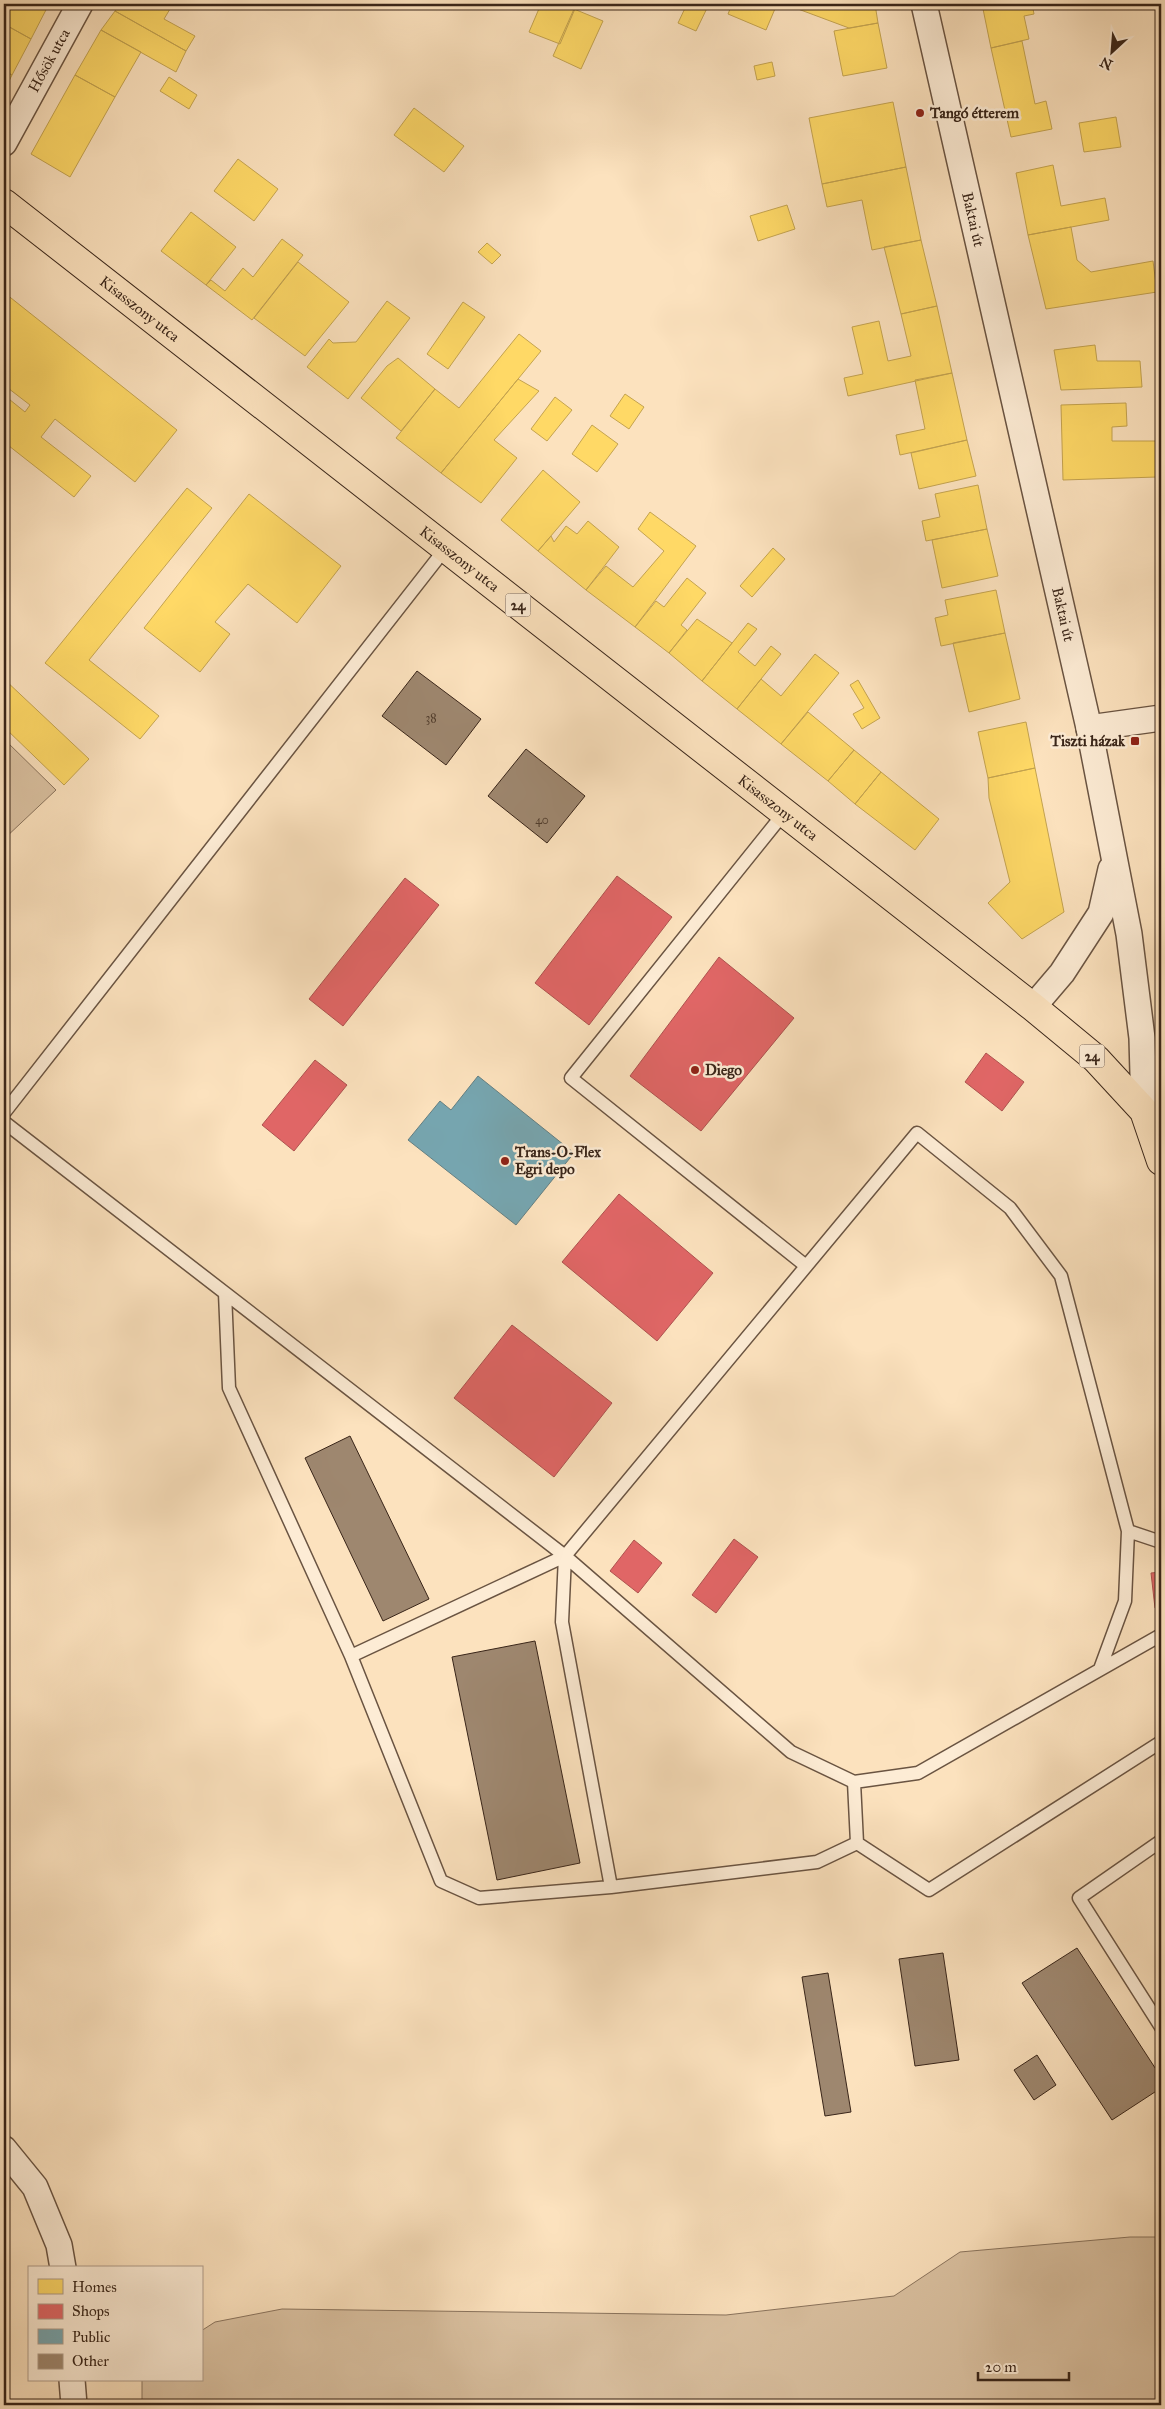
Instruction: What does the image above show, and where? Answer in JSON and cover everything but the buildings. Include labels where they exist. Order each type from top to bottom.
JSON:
[{"type":"main road","name":"Kisasszony utca","points":[[4,202],[1033,1007]]},
{"type":"main road","name":"24","points":[[1033,1007],[1096,1059],[1144,1111],[1161,1161]]},
{"type":"street","name":"Hősök utca","points":[[4,144],[80,4]]},
{"type":"street","name":"Baktai út","points":[[924,4],[1089,728],[1113,859],[1101,914],[1062,972],[1033,1007]]},
{"type":"street","points":[[1089,728],[1161,718]]},
{"type":"street","points":[[1113,859],[1129,934],[1142,1038],[1144,1111]]},
{"type":"street","points":[[4,2149],[35,2187],[59,2245],[63,2266]]},
{"type":"street","points":[[72,2382],[74,2405]]},
{"type":"lane","points":[[4,1113],[445,548]]},
{"type":"lane","points":[[784,813],[571,1078],[806,1266]]},
{"type":"lane","points":[[4,1122],[565,1556],[791,1752],[854,1782],[918,1773],[1161,1635]]},
{"type":"lane","points":[[351,1656],[565,1556],[917,1133],[1010,1208],[1061,1276],[1094,1410],[1128,1531],[1125,1601],[1100,1669]]},
{"type":"lane","points":[[225,1293],[230,1388],[351,1656],[440,1881],[479,1898],[611,1887],[817,1862],[857,1843]]},
{"type":"lane","points":[[1128,1531],[1161,1542]]},
{"type":"lane","points":[[565,1556],[562,1622],[611,1887]]},
{"type":"lane","points":[[857,1843],[929,1890],[1161,1742]]},
{"type":"lane","points":[[854,1782],[857,1843]]},
{"type":"lane","points":[[1161,1841],[1079,1898],[1161,2027]]},
{"type":"shaded area","points":[[4,739],[56,790],[4,839]]},
{"type":"shaded area","points":[[1130,2237],[1161,2237],[1161,2405],[142,2405],[142,2382],[202,2382],[202,2330],[215,2322],[282,2309],[726,2315],[894,2296],[960,2252]]},
{"type":"place","name":"Tangó étterem","points":[[920,113]]},
{"type":"place","name":"Tiszti házak","points":[[1135,741]]},
{"type":"place","name":"Diego","points":[[695,1070]]},
{"type":"place","name":"Trans-O-Flex Egri depo","points":[[505,1161]]}]
